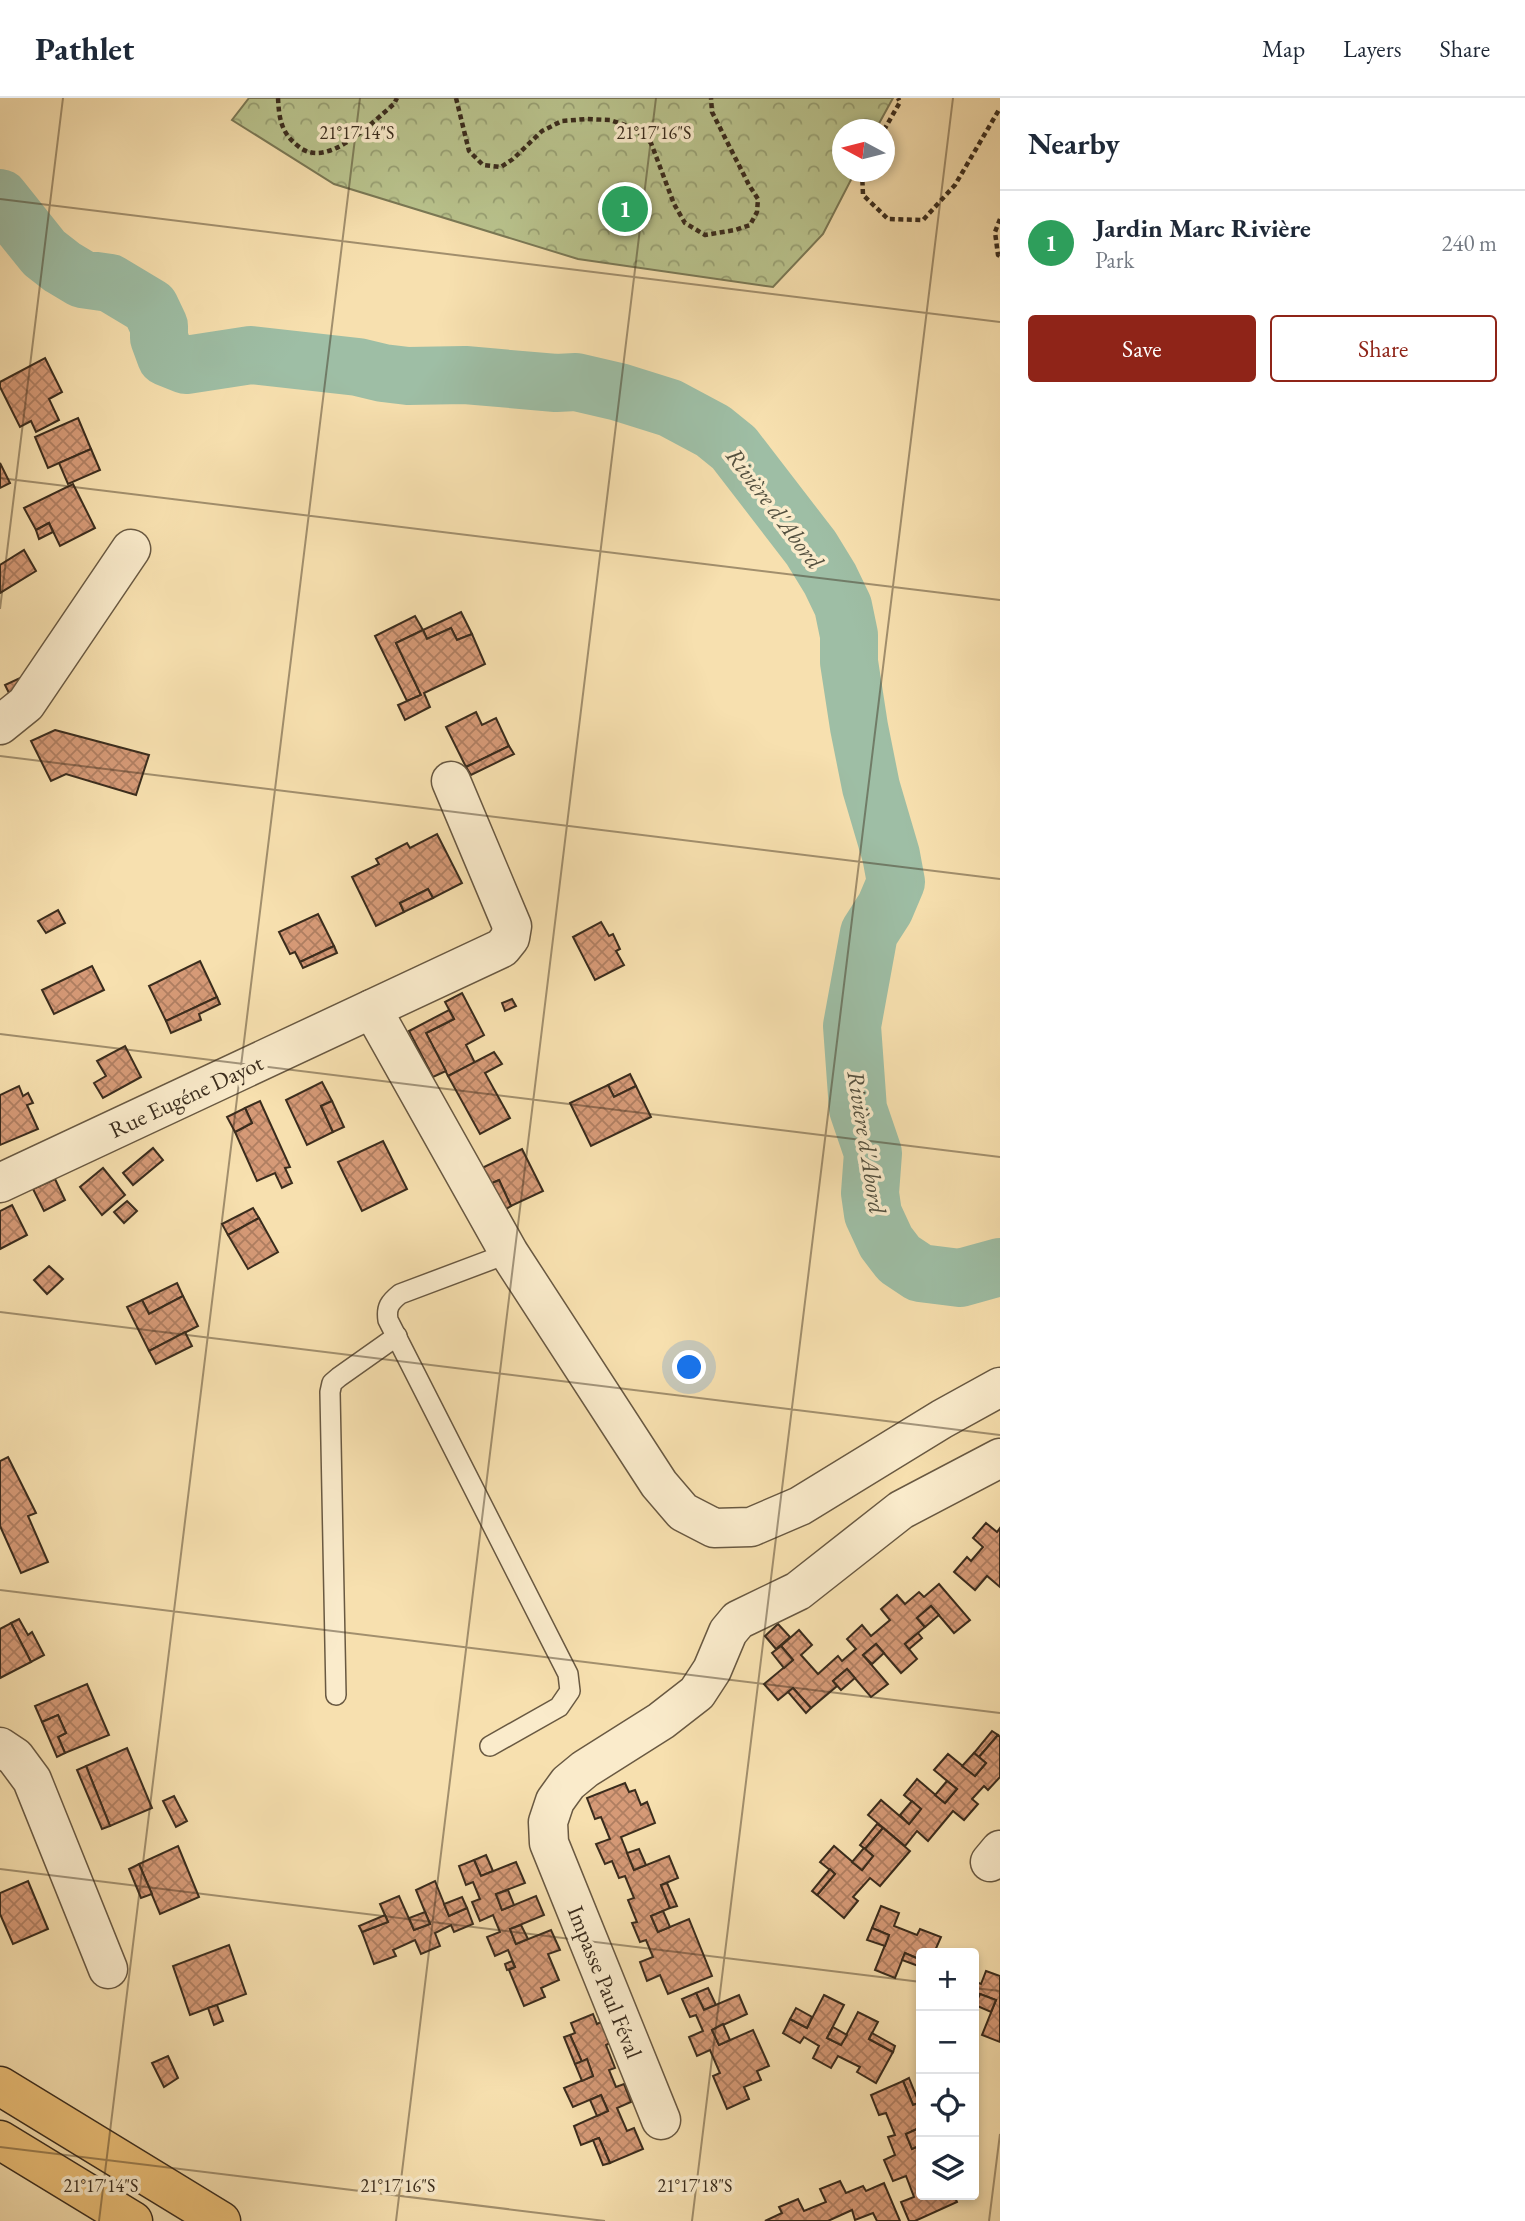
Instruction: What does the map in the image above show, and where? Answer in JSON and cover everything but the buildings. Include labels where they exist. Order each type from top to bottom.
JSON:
[{"type":"highway","points":[[0,2086],[221,2221]]},
{"type":"highway","points":[[0,2140],[132,2221]]},
{"type":"street","points":[[0,725],[26,704],[131,549]]},
{"type":"street","name":"Rue Eugéne Dayot","points":[[0,1183],[502,948],[509,938],[512,926],[451,781]]},
{"type":"street","points":[[372,1009],[509,1253],[659,1484],[683,1512],[714,1528],[751,1527],[800,1506],[942,1419],[1000,1387]]},
{"type":"street","name":"Impasse Paul Féval","points":[[661,2120],[549,1843],[548,1822],[555,1801],[568,1783],[585,1769],[661,1721],[697,1693],[712,1670],[728,1632],[738,1620],[798,1591],[901,1510],[1000,1458]]},
{"type":"street","points":[[0,1747],[15,1757],[32,1780],[108,1969]]},
{"type":"lane","points":[[490,1746],[559,1707],[570,1691],[568,1674],[388,1320],[387,1312],[389,1303],[400,1294],[509,1253]]},
{"type":"lane","points":[[336,1695],[330,1392],[332,1383],[339,1377],[397,1336]]},
{"type":"path","points":[[278,98],[280,121],[287,138],[304,152],[320,154],[349,141],[394,104],[397,98]]},
{"type":"path","points":[[456,98],[469,151],[483,165],[500,167],[513,159],[542,131],[562,121],[587,118],[610,120],[634,128],[652,143],[674,204],[685,223],[705,235],[750,225],[757,212],[758,199],[712,112],[711,98]]},
{"type":"path","points":[[890,119],[900,102],[898,98]]},
{"type":"path","points":[[862,182],[863,195],[888,219],[923,220],[955,185],[1000,108]]},
{"type":"path","points":[[1000,219],[995,232],[1000,256]]},
{"type":"green space","points":[[249,98],[893,98],[881,119],[832,119],[832,182],[850,182],[823,234],[773,287],[578,259],[334,184],[232,120]]},
{"type":"waterway","name":"Rivière d'Abord","points":[[0,198],[44,253],[62,267],[82,279],[110,283],[150,307],[159,326],[159,338],[166,357],[186,365],[251,355],[358,367],[408,376],[465,375],[556,383],[576,382],[670,408],[713,431],[734,448],[811,548],[843,606],[849,635],[849,662],[859,727],[871,787],[896,882],[885,908],[869,933],[852,1026],[858,1109],[873,1153],[870,1193],[873,1214],[886,1242],[899,1259],[920,1273],[960,1278],[1000,1267]]},
{"type":"place","name":"Jardin Marc Rivière","points":[[625,209]]}]
